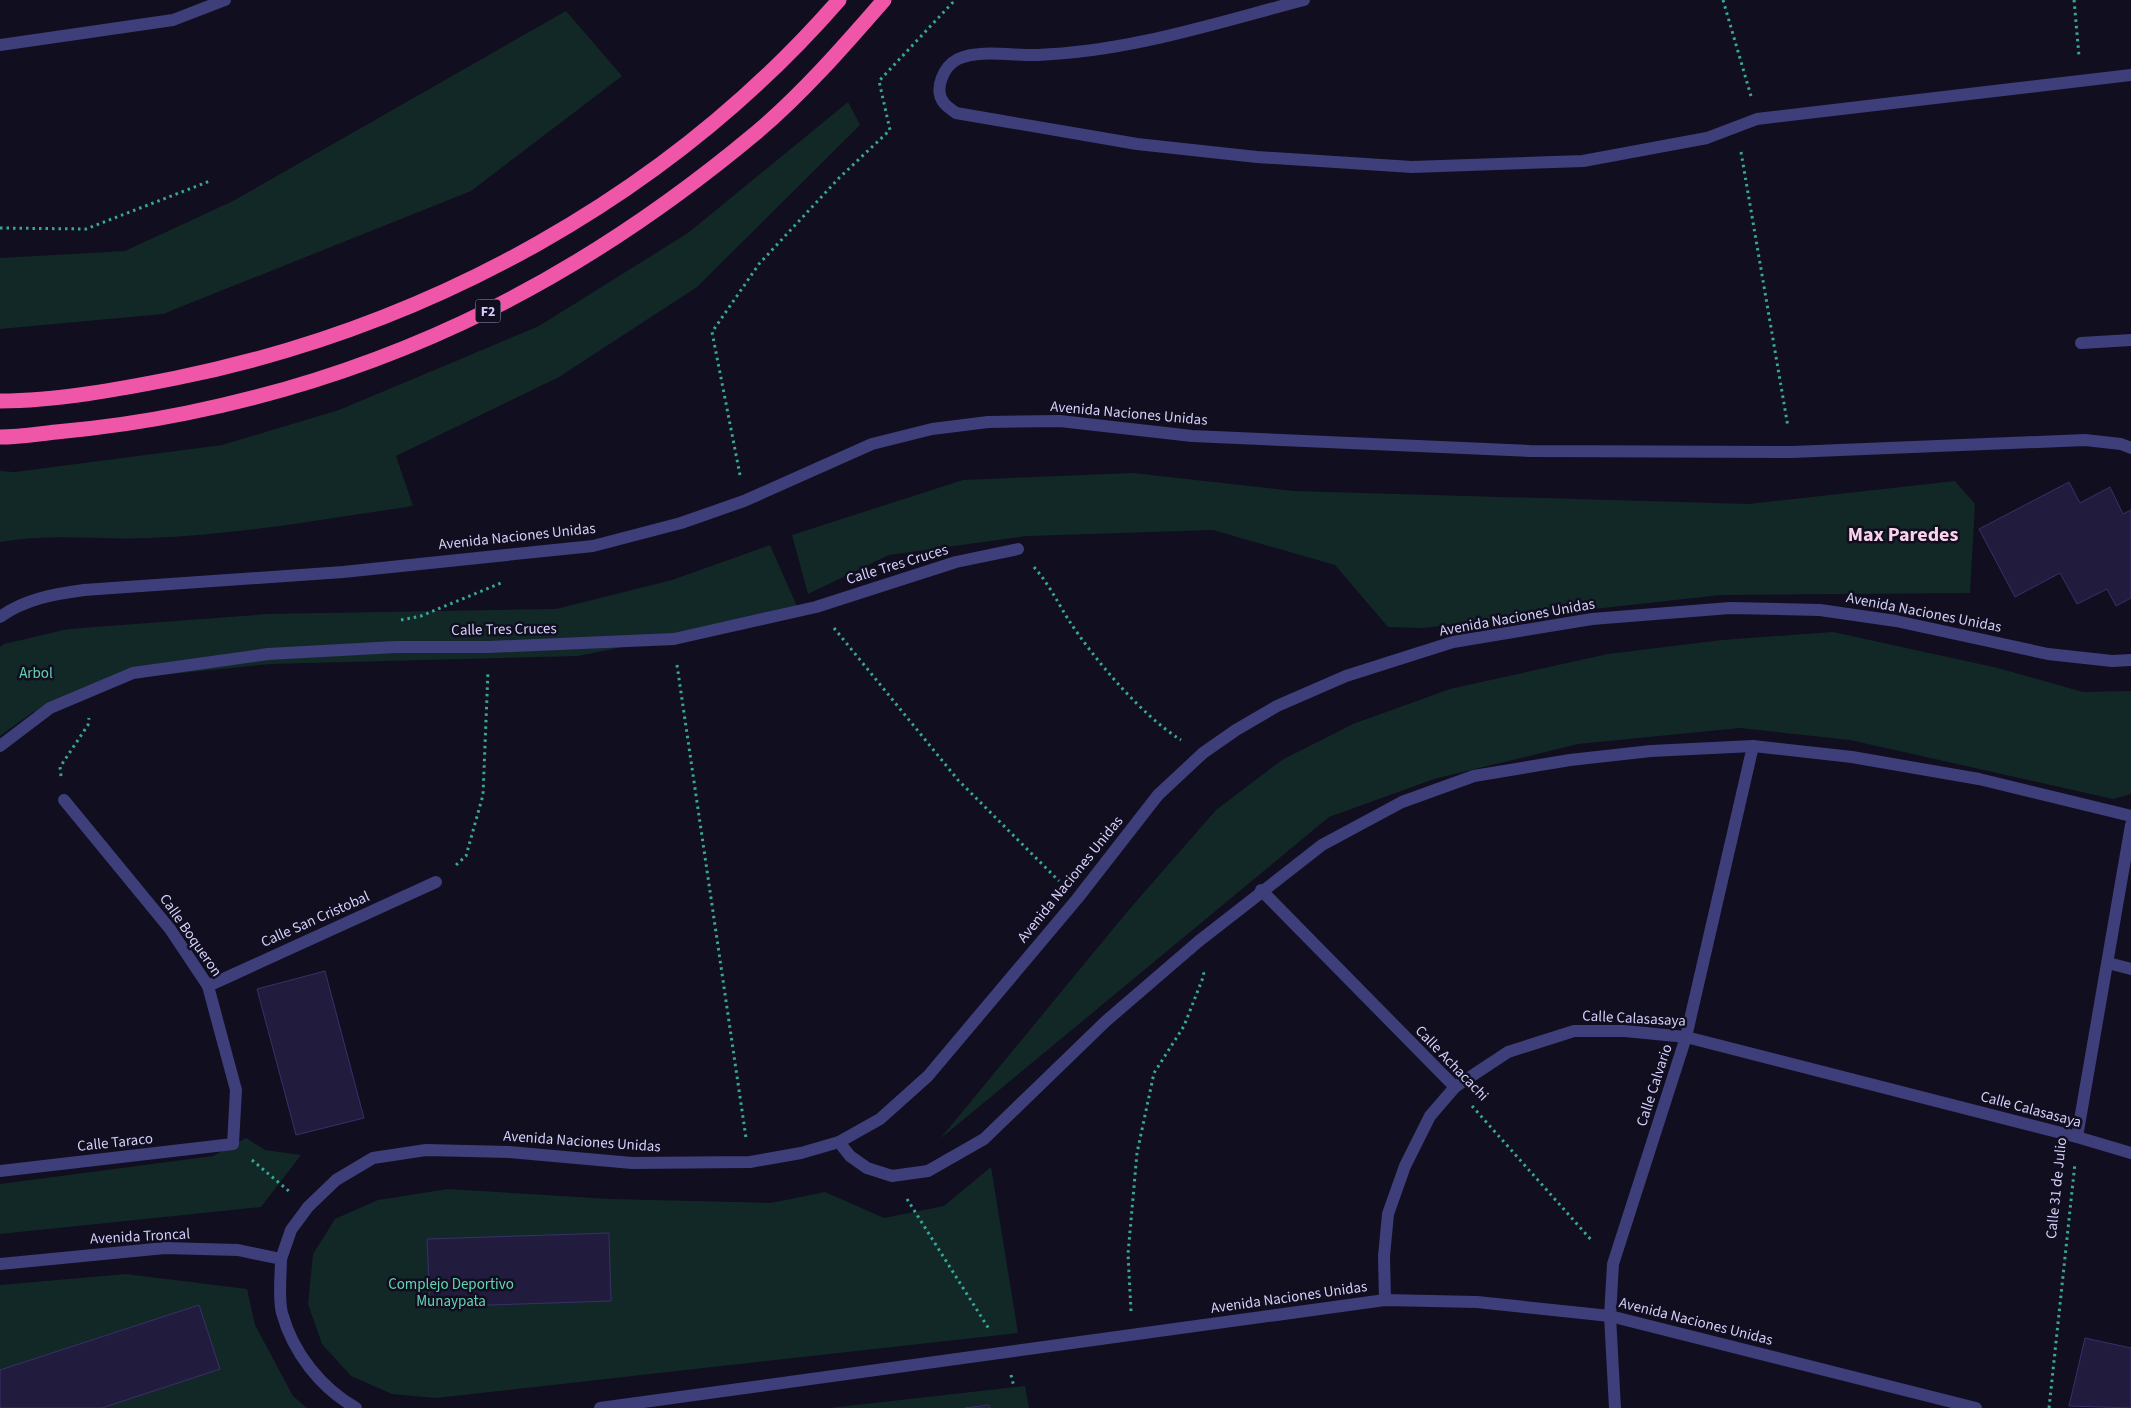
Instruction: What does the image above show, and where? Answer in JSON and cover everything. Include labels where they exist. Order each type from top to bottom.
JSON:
[{"type":"highway","name":"F2","points":[[0,401],[119,390],[231,367],[347,332],[454,288],[556,234],[640,180],[734,106],[804,40],[839,0]]},
{"type":"highway","name":"F2","points":[[0,437],[126,426],[249,400],[360,367],[471,321],[574,265],[662,208],[758,131],[839,52],[884,0]]},
{"type":"street","points":[[0,45],[173,20],[225,0]]},
{"type":"street","points":[[1304,0],[1139,44],[1037,56],[996,53],[961,57],[950,64],[942,77],[940,90],[943,103],[956,113],[1005,123],[1137,144],[1257,157],[1412,166],[1583,161],[1707,138],[1757,119],[2131,75]]},
{"type":"street","points":[[2081,343],[2131,340]]},
{"type":"street","name":"Avenida Naciones Unidas","points":[[0,617],[11,609],[46,596],[84,590],[343,572],[594,546],[681,522],[744,501],[872,444],[932,429],[988,422],[1060,421],[1192,436],[1530,451],[1792,452],[2086,440],[2121,444],[2131,448]]},
{"type":"street","name":"Calle Tres Cruces","points":[[0,746],[50,708],[133,673],[268,654],[396,647],[489,647],[674,639],[816,606],[956,562],[1018,548]]},
{"type":"street","name":"Avenida Naciones Unidas","points":[[356,1408],[335,1396],[300,1356],[281,1312],[281,1259],[291,1230],[308,1206],[336,1180],[373,1158],[426,1150],[508,1152],[632,1163],[750,1162],[802,1154],[839,1142],[880,1119],[928,1076],[1077,899],[1158,795],[1203,754],[1276,706],[1346,676],[1453,642],[1592,619],[1730,608],[1820,610],[1896,621],[2048,654],[2112,661],[2131,660]]},
{"type":"street","points":[[839,1142],[850,1156],[867,1168],[892,1176],[928,1171],[984,1139],[1106,1021],[1261,890],[1322,845],[1402,802],[1474,776],[1570,760],[1651,752],[1753,746],[1852,757],[1979,779],[2131,816]]},
{"type":"street","name":"Calle Calvario","points":[[1615,1408],[1610,1316],[1612,1264],[1686,1036],[1753,746]]},
{"type":"street","name":"Calle Boqueron","points":[[64,800],[170,928],[208,986],[236,1090],[234,1144]]},
{"type":"street","name":"Calle 31 de Julio","points":[[2077,1137],[2131,825]]},
{"type":"street","name":"Calle San Cristobal","points":[[208,986],[436,882]]},
{"type":"street","name":"Calle Achacachi","points":[[1261,890],[1455,1087]]},
{"type":"street","points":[[2108,963],[2131,969]]},
{"type":"street","name":"Calle Calasasaya","points":[[1385,1300],[1384,1256],[1388,1214],[1405,1166],[1430,1116],[1455,1087],[1508,1052],[1574,1031],[1625,1031],[1686,1036],[2077,1137],[2131,1153]]},
{"type":"street","name":"Calle Taraco","points":[[0,1171],[234,1144]]},
{"type":"street","name":"Avenida Troncal","points":[[0,1264],[165,1248],[238,1250],[281,1259]]},
{"type":"street","name":"Avenida Naciones Unidas","points":[[600,1408],[1385,1300],[1476,1302],[1610,1316],[1976,1408]]},
{"type":"path","points":[[744,501],[712,332],[760,264],[839,178],[890,130],[879,81],[955,0]]},
{"type":"path","points":[[1723,0],[1757,119]]},
{"type":"path","points":[[2074,0],[2080,82]]},
{"type":"path","points":[[1737,127],[1792,452]]},
{"type":"path","points":[[0,228],[86,229],[210,181]]},
{"type":"path","points":[[1018,548],[1048,583],[1068,618],[1101,665],[1167,731],[1203,754]]},
{"type":"path","points":[[392,622],[420,616],[500,583],[523,554]]},
{"type":"path","points":[[816,606],[958,780],[1077,899]]},
{"type":"path","points":[[674,639],[750,1162]]},
{"type":"path","points":[[436,882],[466,856],[483,795],[489,647]]},
{"type":"path","points":[[64,800],[60,767],[88,725],[92,690]]},
{"type":"path","points":[[1133,1334],[1128,1254],[1137,1153],[1154,1073],[1184,1026],[1204,975],[1199,941]]},
{"type":"path","name":"Calle Achacachi","points":[[1455,1087],[1612,1264]]},
{"type":"path","name":"Calle 31 de Julio","points":[[2049,1408],[2077,1137]]},
{"type":"path","points":[[234,1144],[308,1206]]},
{"type":"path","points":[[892,1176],[1004,1352]]},
{"type":"green space","points":[[566,11],[622,76],[471,191],[163,314],[0,329],[0,258],[125,251],[233,201]]},
{"type":"green space","points":[[848,102],[860,125],[697,287],[559,377],[396,456],[413,506],[215,534],[148,538],[55,537],[0,542],[0,471],[15,472],[222,445],[339,410],[539,326],[688,233]]},
{"type":"green space","points":[[1133,473],[1294,491],[1749,504],[1955,481],[1975,504],[1970,593],[1721,595],[1422,628],[1388,627],[1335,565],[1213,530],[1027,536],[889,555],[808,594],[792,535],[963,480]]},
{"type":"green space","name":"Arbol","points":[[770,545],[799,611],[578,656],[270,664],[132,678],[33,712],[0,736],[0,647],[4,644],[68,629],[268,614],[556,609],[672,580]]},
{"type":"green space","points":[[1833,632],[1998,668],[2083,692],[2131,691],[2131,794],[2113,799],[1850,740],[1740,728],[1578,744],[1434,779],[1329,817],[940,1139],[1127,912],[1216,810],[1282,760],[1353,724],[1450,689],[1608,654],[1722,640]]},
{"type":"green space","points":[[246,1138],[265,1150],[301,1155],[261,1207],[0,1234],[0,1184],[213,1156]]},
{"type":"green space","name":"Complejo Deportivo Munaypata","points":[[991,1167],[1018,1333],[436,1398],[392,1394],[351,1376],[322,1344],[308,1304],[313,1254],[335,1219],[378,1200],[448,1189],[610,1199],[771,1203],[825,1192],[884,1218],[944,1206]]},
{"type":"green space","points":[[126,1274],[247,1289],[255,1325],[293,1396],[307,1408],[0,1408],[0,1285]]},
{"type":"green space","points":[[1025,1386],[1029,1408],[829,1408]]},
{"type":"building","points":[[2069,482],[2080,503],[2110,487],[2123,514],[2131,510],[2131,598],[2116,606],[2107,589],[2077,604],[2060,573],[2015,597],[1979,529]]},
{"type":"building","points":[[325,971],[364,1118],[296,1135],[257,989]]},
{"type":"building","points":[[609,1233],[611,1301],[430,1307],[427,1239]]},
{"type":"building","points":[[199,1305],[220,1369],[102,1408],[0,1408],[0,1370]]},
{"type":"building","points":[[2085,1338],[2131,1348],[2131,1408],[2069,1406]]},
{"type":"building","points":[[989,1405],[990,1408],[965,1408]]},
{"type":"district","name":"Max Paredes","points":[[1903,534]]}]
